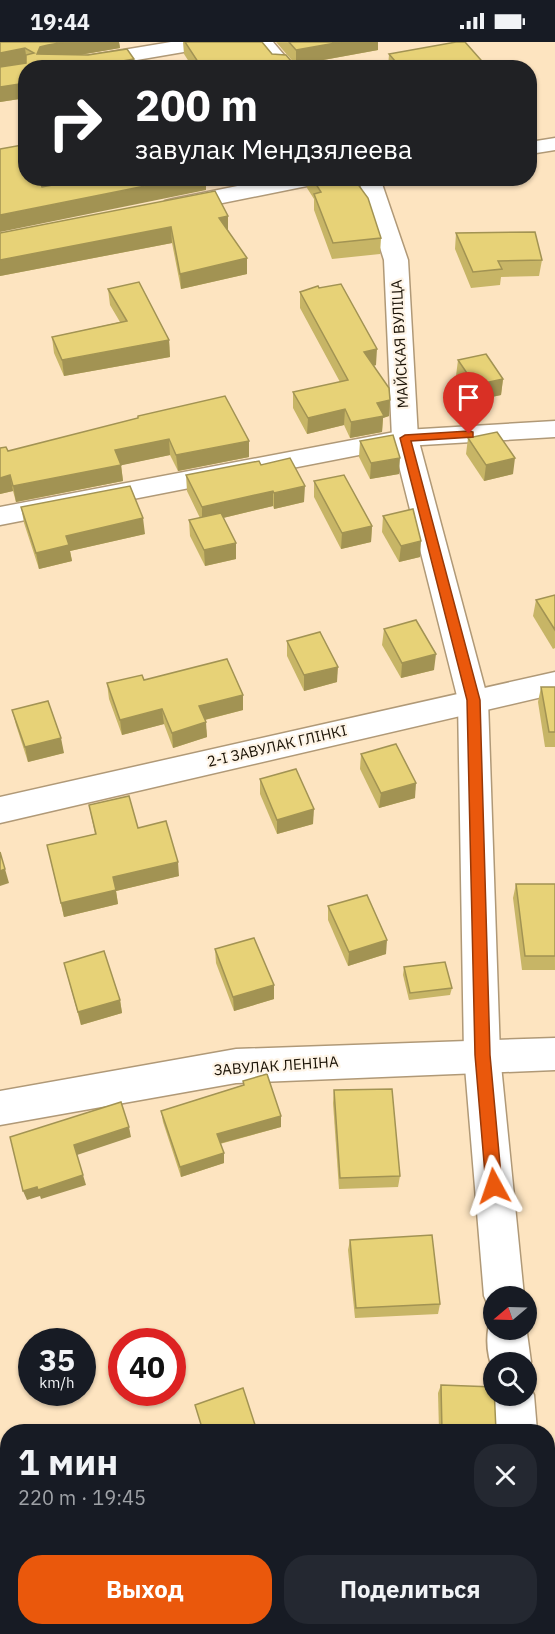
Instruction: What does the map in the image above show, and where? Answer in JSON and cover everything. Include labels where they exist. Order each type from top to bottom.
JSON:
[{"type":"street","points":[[99,60],[207,42]]},
{"type":"street","points":[[262,42],[278,60]]},
{"type":"street","points":[[537,147],[555,144]]},
{"type":"street","points":[[149,211],[272,186]]},
{"type":"street","name":"МАЙСКАЯ ВУЛІЦА","points":[[372,186],[396,260],[405,438],[473,700],[482,1055],[503,1286]]},
{"type":"street","points":[[0,516],[405,438],[555,429]]},
{"type":"street","name":"2-І ЗАВУЛАК ГЛІНКІ","points":[[0,810],[555,683]]},
{"type":"street","name":"ЗАВУЛАК ЛЕНІНА","points":[[0,1108],[236,1066],[555,1054]]},
{"type":"street","points":[[514,1406],[515,1424]]},
{"type":"building","points":[[0,42],[65,42],[40,47],[37,54],[88,55],[127,49],[134,59],[26,60],[26,55],[34,53],[25,48],[0,53]]},
{"type":"building","points":[[185,42],[262,42],[272,54],[286,55],[290,60],[197,60]]},
{"type":"building","points":[[289,42],[341,42],[296,50]]},
{"type":"building","points":[[465,42],[481,60],[394,60],[389,54]]},
{"type":"building","points":[[18,64],[18,84],[0,87],[0,67]]},
{"type":"building","points":[[18,146],[18,186],[145,186],[0,215],[0,149]]},
{"type":"building","points":[[317,186],[359,186],[368,198],[381,238],[333,243],[314,194],[321,192]]},
{"type":"building","points":[[215,191],[228,216],[219,218],[247,258],[180,274],[171,227],[0,260],[0,233]]},
{"type":"building","points":[[535,232],[542,260],[498,261],[502,269],[473,272],[456,233]]},
{"type":"building","points":[[139,282],[169,340],[62,360],[52,337],[127,321],[108,289]]},
{"type":"building","points":[[341,284],[377,349],[364,352],[389,388],[390,400],[377,403],[384,416],[351,422],[345,409],[308,418],[293,392],[348,380],[300,292],[318,286],[319,288]]},
{"type":"building","points":[[486,354],[503,379],[475,385],[458,360]]},
{"type":"building","points":[[225,396],[249,441],[176,455],[169,439],[115,450],[121,465],[13,486],[10,475],[0,478],[0,448],[6,447],[8,451],[138,418],[138,416]]},
{"type":"building","points":[[497,432],[515,458],[486,465],[468,438]]},
{"type":"building","points":[[393,435],[400,458],[371,463],[360,441]]},
{"type":"building","points":[[290,458],[305,486],[202,507],[186,475],[259,461],[261,465]]},
{"type":"building","points":[[344,475],[372,526],[342,533],[314,481]]},
{"type":"building","points":[[130,486],[143,518],[66,536],[69,545],[36,553],[21,507]]},
{"type":"building","points":[[413,509],[421,541],[401,546],[383,516]]},
{"type":"building","points":[[221,513],[236,543],[204,550],[189,520]]},
{"type":"building","points":[[555,595],[555,630],[536,600]]},
{"type":"building","points":[[416,620],[436,654],[402,663],[384,629]]},
{"type":"building","points":[[320,632],[338,667],[304,675],[287,641]]},
{"type":"building","points":[[227,659],[243,695],[199,706],[206,722],[172,733],[162,709],[120,720],[107,683],[142,675],[144,680]]},
{"type":"building","points":[[541,687],[555,687],[555,732],[549,732]]},
{"type":"building","points":[[48,701],[61,738],[25,747],[12,710]]},
{"type":"building","points":[[396,744],[416,783],[381,793],[361,754]]},
{"type":"building","points":[[296,769],[314,809],[277,820],[260,779]]},
{"type":"building","points":[[129,796],[138,828],[166,821],[178,862],[113,877],[116,890],[61,903],[47,845],[96,834],[89,805]]},
{"type":"building","points":[[0,852],[5,869],[0,871]]},
{"type":"building","points":[[516,884],[555,884],[555,956],[525,956]]},
{"type":"building","points":[[367,895],[387,940],[349,952],[328,906]]},
{"type":"building","points":[[254,938],[274,985],[233,997],[215,949]]},
{"type":"building","points":[[104,951],[120,1000],[78,1012],[64,963]]},
{"type":"building","points":[[445,962],[452,988],[410,993],[404,967]]},
{"type":"building","points":[[267,1074],[281,1116],[217,1134],[224,1153],[180,1167],[161,1111],[244,1085],[243,1081]]},
{"type":"building","points":[[392,1089],[400,1176],[340,1178],[334,1090]]},
{"type":"building","points":[[121,1102],[129,1127],[74,1145],[83,1175],[38,1190],[37,1187],[23,1191],[10,1137]]},
{"type":"building","points":[[432,1235],[440,1304],[356,1308],[350,1240]]},
{"type":"building","points":[[441,1385],[483,1387],[483,1406],[495,1406],[496,1424],[442,1424]]},
{"type":"building","points":[[243,1388],[255,1424],[201,1424],[195,1405]]},
{"type":"route","points":[[469,434],[405,438],[473,700],[482,1055],[494,1186]]}]
